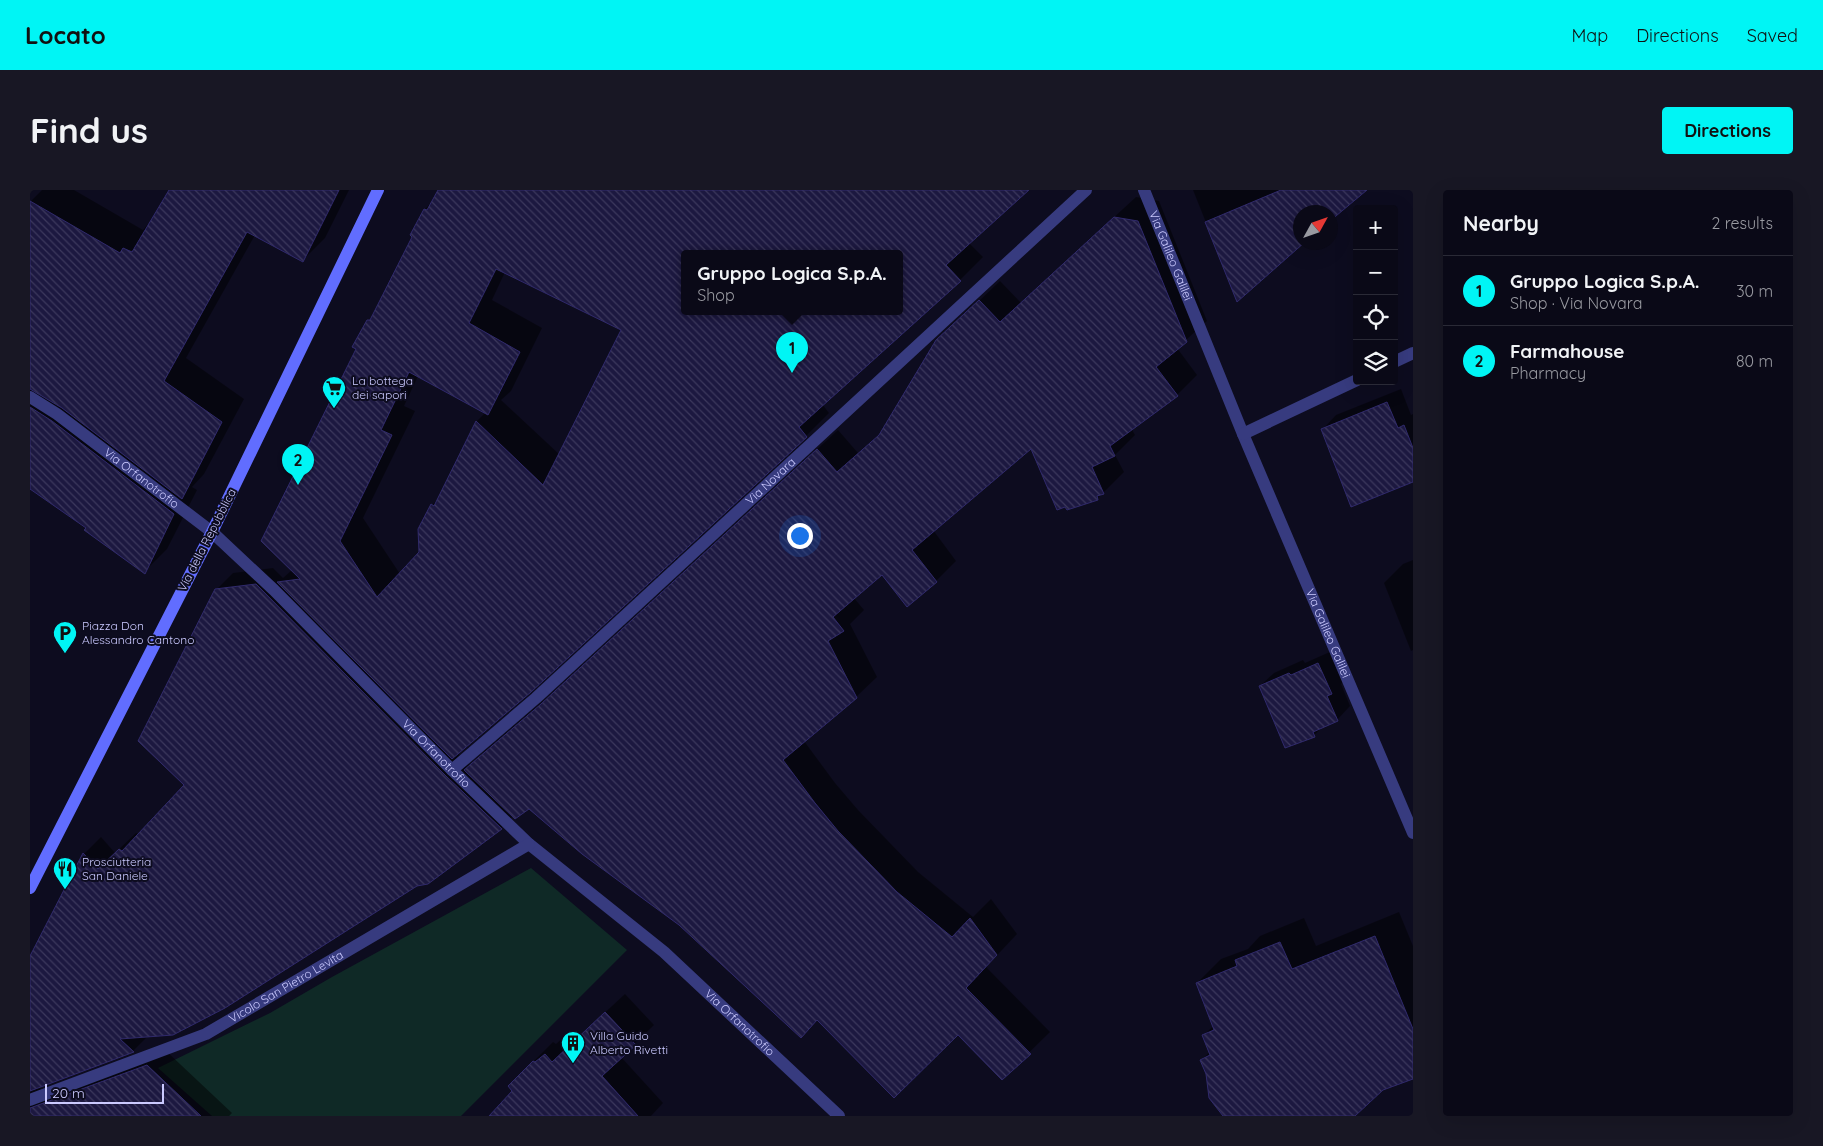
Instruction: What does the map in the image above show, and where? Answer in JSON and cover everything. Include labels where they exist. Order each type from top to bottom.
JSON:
[{"type":"street","name":"Via della Repubblica","points":[[30,888],[212,532],[378,190]]},
{"type":"street","name":"Via Novara","points":[[452,770],[536,698],[1086,190]]},
{"type":"street","name":"Via Galileo Galilei","points":[[1144,190],[1243,434],[1413,833]]},
{"type":"street","points":[[1398,360],[1413,353]]},
{"type":"street","points":[[1243,434],[1353,382]]},
{"type":"street","name":"Via Orfanotrofio","points":[[30,397],[57,414],[212,532],[274,590],[452,770],[529,844],[664,952],[840,1116]]},
{"type":"street","name":"Vicolo San Pietro Levita","points":[[30,1100],[206,1034],[529,844]]},
{"type":"green space","points":[[531,868],[627,950],[461,1116],[212,1116],[158,1068],[270,1013]]},
{"type":"building","points":[[169,190],[339,190],[303,262],[247,232],[164,381],[222,422],[182,499],[62,408],[30,389],[30,201],[120,253],[123,248],[132,252]]},
{"type":"building","points":[[438,190],[1029,190],[946,265],[961,281],[799,427],[807,437],[531,692],[452,759],[277,582],[300,579],[261,541],[356,349],[352,347],[367,320],[370,320],[424,209],[427,210]],"holes":[[[496,269],[621,330],[543,485],[476,421],[434,506],[431,504],[418,529],[419,552],[377,597],[340,541],[392,435],[381,430],[409,372],[488,415],[520,352],[469,323]]]},
{"type":"building","points":[[1281,190],[1367,190],[1338,214],[1338,205],[1293,205],[1293,250],[1296,250],[1237,302],[1205,222]]},
{"type":"building","points":[[1114,217],[1138,221],[1187,342],[1156,367],[1178,396],[1110,446],[1115,456],[1092,467],[1104,494],[1097,496],[1098,500],[1067,510],[1065,507],[1057,510],[1031,449],[912,550],[937,582],[907,607],[882,575],[833,617],[844,631],[828,641],[857,698],[783,760],[838,831],[897,892],[952,937],[970,918],[997,955],[966,988],[1031,1054],[1002,1080],[958,1035],[894,1098],[817,1020],[801,1038],[679,925],[582,854],[529,809],[515,819],[464,770],[541,704],[817,449],[837,472],[879,435],[936,340],[979,300],[1000,322]]},
{"type":"building","points":[[1387,402],[1398,428],[1404,425],[1413,448],[1413,482],[1351,507],[1321,429]]},
{"type":"building","points":[[30,407],[52,421],[174,514],[145,574],[84,530],[86,528],[30,489]]},
{"type":"building","points":[[256,584],[446,776],[502,829],[428,884],[417,886],[225,1008],[173,1035],[120,1039],[134,1052],[30,1091],[30,956],[83,853],[98,869],[119,849],[122,851],[184,785],[138,741],[215,589]]},
{"type":"building","points":[[1318,663],[1332,694],[1327,696],[1338,721],[1313,732],[1315,737],[1285,748],[1259,686]]},
{"type":"building","points":[[1375,936],[1413,1029],[1413,1079],[1383,1090],[1355,1116],[1223,1116],[1209,1098],[1206,1074],[1200,1060],[1210,1055],[1202,1035],[1214,1030],[1196,983],[1237,966],[1235,960],[1280,942],[1292,969]]},
{"type":"building","name":"Villa Guido Alberto Rivetti","points":[[605,1012],[636,1045],[602,1076],[638,1116],[489,1116],[512,1091],[508,1086],[533,1061],[535,1062],[545,1054],[552,1062]]},
{"type":"building","points":[[147,1065],[201,1116],[30,1116],[30,1108]]},
{"type":"place","name":"Gruppo Logica S.p.A.","points":[[792,373]]},
{"type":"place","name":"La bottega dei sapori","points":[[334,409]]},
{"type":"place","name":"Farmahouse","points":[[298,485]]},
{"type":"place","name":"Piazza Don Alessandro Cantono","points":[[65,654]]},
{"type":"place","name":"Prosciutteria San Daniele","points":[[65,890]]},
{"type":"place","name":"Villa Guido Alberto Rivetti","points":[[573,1064]]}]
